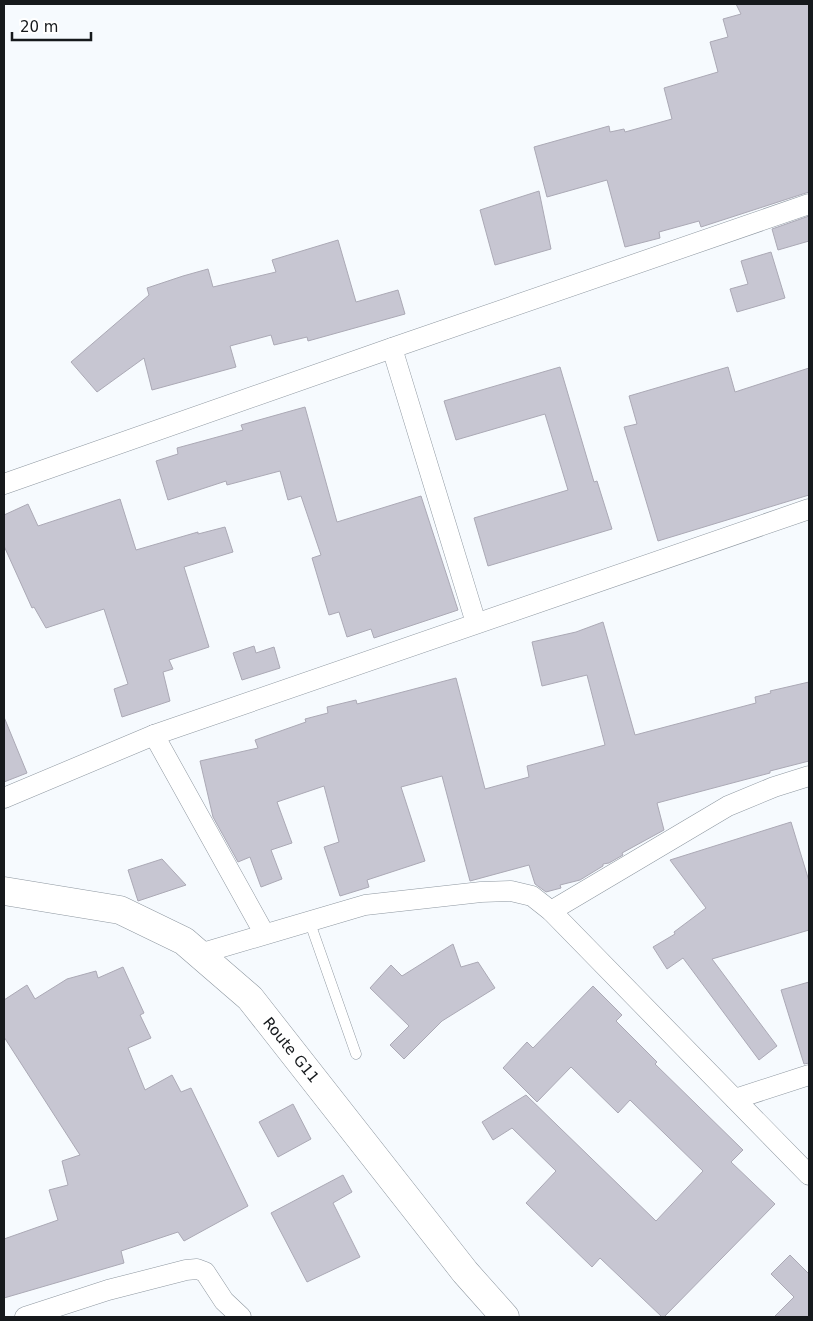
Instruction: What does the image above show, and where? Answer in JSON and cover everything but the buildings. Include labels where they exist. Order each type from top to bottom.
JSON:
[{"type":"street","points":[[4,484],[809,204]]},
{"type":"street","points":[[392,348],[476,623]]},
{"type":"street","points":[[4,798],[154,735],[809,509]]},
{"type":"street","points":[[154,735],[264,933]]},
{"type":"street","points":[[551,911],[728,806],[774,787],[809,776]]},
{"type":"street","points":[[199,954],[365,904],[481,892],[511,891],[532,896],[551,911],[809,1174]]},
{"type":"street","name":"Route G11","points":[[4,892],[120,910],[184,941],[250,998],[465,1272],[505,1317]]},
{"type":"street","points":[[735,1098],[809,1075]]},
{"type":"street","points":[[24,1317],[108,1290],[186,1270],[197,1269],[205,1272],[224,1301],[241,1317]]},
{"type":"lane","points":[[309,920],[356,1054]]}]
